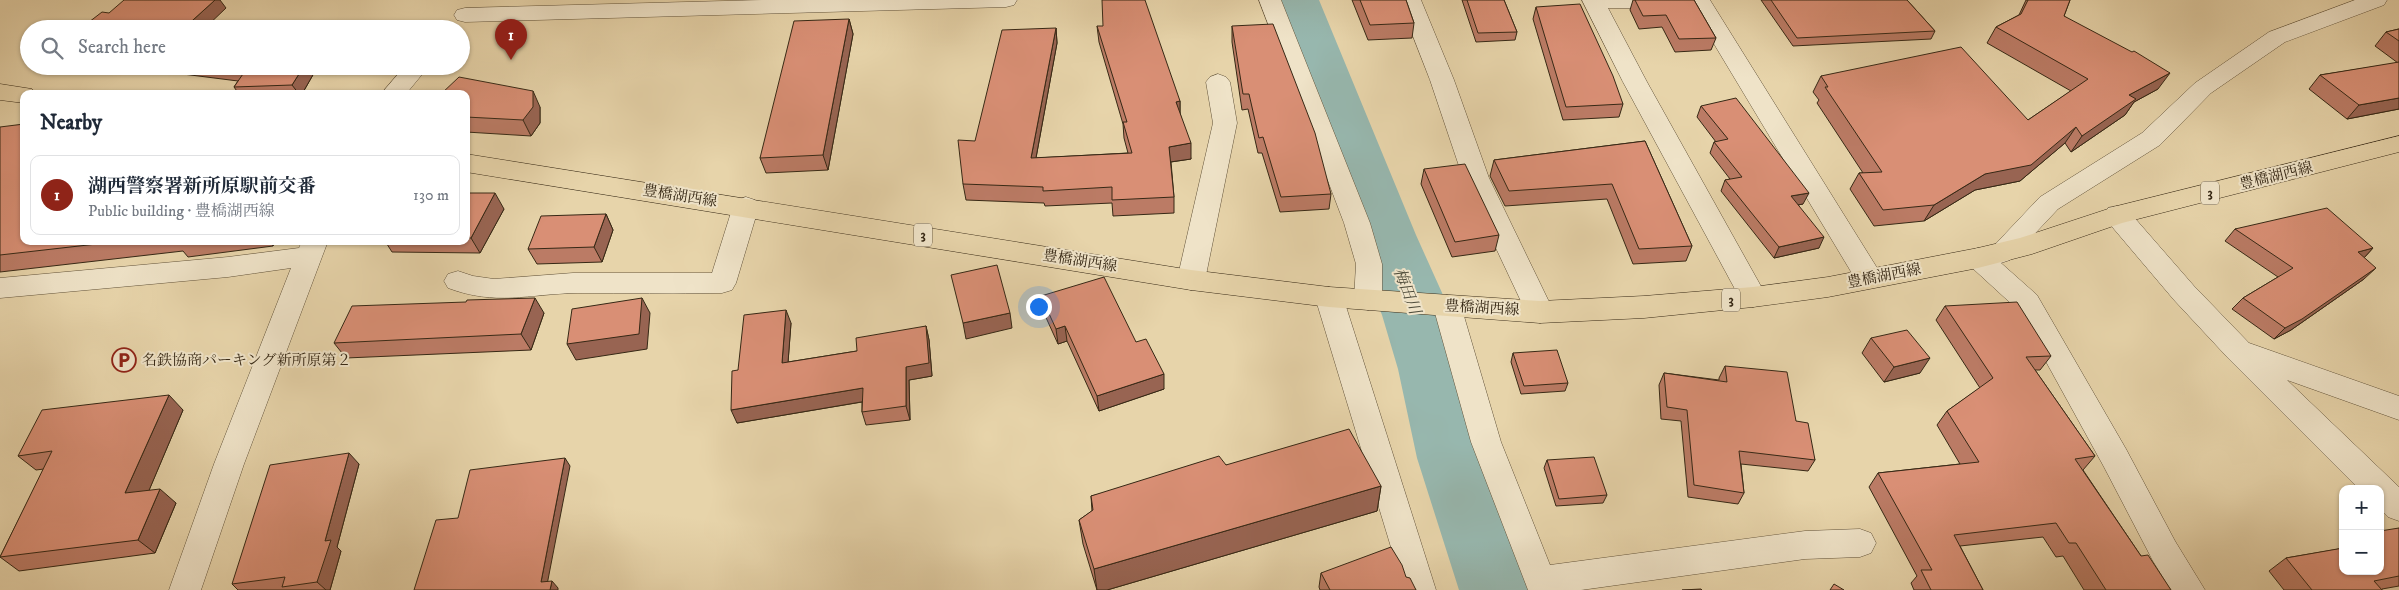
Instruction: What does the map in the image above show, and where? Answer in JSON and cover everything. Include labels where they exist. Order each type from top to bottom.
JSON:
[{"type":"main road","points":[[0,92],[20,94]]},
{"type":"main road","name":"豊橋湖西線","points":[[470,164],[746,206],[1191,280],[1329,298],[1540,312],[1644,308],[1828,287],[1990,255],[2117,215],[2399,144]]},
{"type":"street","points":[[464,15],[490,0]]},
{"type":"street","points":[[464,15],[1006,0]]},
{"type":"street","points":[[1270,0],[1357,223],[1370,264],[1374,300]]},
{"type":"street","points":[[1410,0],[1442,80],[1476,178],[1540,312]]},
{"type":"street","points":[[1753,297],[1635,82],[1594,0],[1700,2],[1869,278]]},
{"type":"street","points":[[2190,590],[2164,551],[2116,458],[2027,302],[1990,255],[2049,203],[2151,140],[2203,88],[2277,36],[2376,0]]},
{"type":"street","points":[[397,90],[410,75]]},
{"type":"street","points":[[1191,280],[1226,123],[1218,82]]},
{"type":"street","points":[[458,281],[467,285],[506,290],[551,284],[665,285],[722,283],[746,206]]},
{"type":"street","points":[[2117,215],[2184,293],[2238,350],[2376,485]]},
{"type":"street","points":[[0,288],[228,267],[313,249]]},
{"type":"street","points":[[185,590],[229,464],[313,249]]},
{"type":"street","points":[[1329,298],[1420,590]]},
{"type":"street","points":[[1441,306],[1486,442],[1542,585],[1805,545],[1860,543]]},
{"type":"street","points":[[2238,350],[2399,408]]},
{"type":"street","points":[[2384,493],[2399,507]]},
{"type":"building","points":[[124,0],[215,0],[193,20],[92,20],[102,12],[109,13]]},
{"type":"building","points":[[1102,0],[1145,0],[1180,101],[1176,102],[1191,143],[1169,147],[1174,197],[1112,200],[1112,187],[1043,191],[1043,187],[963,184],[958,140],[975,141],[1002,30],[1056,28],[1031,158],[1132,153],[1123,122],[1127,122],[1097,26],[1103,26]]},
{"type":"building","points":[[1360,0],[1406,0],[1414,23],[1370,25]]},
{"type":"building","points":[[1467,0],[1504,0],[1517,32],[1478,33]]},
{"type":"building","points":[[1635,0],[1694,0],[1716,38],[1679,39],[1666,15],[1643,16]]},
{"type":"building","points":[[1771,0],[1907,0],[1935,31],[1797,38]]},
{"type":"building","points":[[2028,0],[2070,0],[2064,16],[2132,52],[2134,51],[2170,73],[2129,95],[2136,99],[2082,136],[2076,127],[2031,165],[1985,174],[1934,205],[1883,210],[1859,173],[1882,172],[1825,87],[1828,87],[1821,76],[1961,47],[2028,120],[2088,79],[1996,27],[2021,14]]},
{"type":"building","points":[[1580,4],[1613,76],[1623,104],[1566,107],[1536,7]]},
{"type":"building","points":[[849,19],[823,155],[760,158],[794,21]]},
{"type":"building","points":[[1273,24],[1315,133],[1331,194],[1281,197],[1263,137],[1259,138],[1249,94],[1243,94],[1232,26]]},
{"type":"building","points":[[2399,29],[2399,41],[2386,32]]},
{"type":"building","points":[[2399,62],[2399,98],[2359,105],[2320,75]]},
{"type":"building","points":[[242,75],[298,75],[292,85],[234,87]]},
{"type":"building","points":[[459,77],[533,91],[533,107],[523,120],[470,117],[470,90],[445,90]]},
{"type":"building","points":[[1736,98],[1809,193],[1791,196],[1824,237],[1779,247],[1725,180],[1742,177],[1714,142],[1728,139],[1701,106]]},
{"type":"building","points":[[20,124],[20,245],[88,245],[0,255],[0,127]]},
{"type":"building","points":[[1645,141],[1692,246],[1639,249],[1612,184],[1509,191],[1494,160]]},
{"type":"building","points":[[1465,164],[1499,235],[1455,242],[1424,169]]},
{"type":"building","points":[[470,193],[495,193],[471,238]]},
{"type":"building","points":[[2327,208],[2373,248],[2358,252],[2376,268],[2302,319],[2285,328],[2243,298],[2293,268],[2235,229]]},
{"type":"building","points":[[606,214],[594,247],[528,249],[541,216]]},
{"type":"building","points":[[997,265],[1010,313],[963,323],[951,275]]},
{"type":"building","points":[[1104,277],[1136,342],[1146,339],[1164,374],[1097,396],[1065,326],[1056,329],[1041,296]]},
{"type":"building","points":[[535,298],[521,334],[334,343],[352,306]]},
{"type":"building","points":[[642,298],[639,334],[567,344],[572,309]]},
{"type":"building","points":[[2017,302],[2051,356],[2026,357],[2095,456],[2075,459],[2141,556],[2148,555],[2171,590],[2106,590],[2076,543],[2069,543],[2056,523],[1954,535],[1983,590],[1931,590],[1921,570],[1932,570],[1878,473],[1979,462],[1947,411],[1993,378],[1945,306]]},
{"type":"building","points":[[786,310],[782,363],[857,351],[856,338],[926,326],[929,363],[906,367],[906,406],[862,412],[863,388],[731,410],[732,371],[738,370],[744,315]]},
{"type":"building","points":[[1907,330],[1930,358],[1894,367],[1871,338]]},
{"type":"building","points":[[1557,350],[1568,383],[1524,386],[1513,353]]},
{"type":"building","points":[[1725,366],[1787,372],[1796,421],[1808,423],[1815,460],[1739,451],[1744,493],[1694,485],[1687,410],[1667,407],[1664,373],[1727,382]]},
{"type":"building","points":[[169,395],[125,493],[160,489],[138,540],[0,557],[52,451],[18,456],[42,410]]},
{"type":"building","points":[[1349,429],[1381,486],[1094,569],[1079,520],[1093,510],[1091,496],[1219,456],[1226,465]]},
{"type":"building","points":[[349,453],[325,541],[331,540],[317,582],[282,587],[285,577],[232,584],[270,465]]},
{"type":"building","points":[[1594,457],[1607,495],[1559,499],[1547,460]]},
{"type":"building","points":[[565,458],[541,582],[552,581],[550,590],[414,590],[436,520],[458,518],[470,470]]},
{"type":"building","points":[[2399,528],[2399,576],[2374,581],[2382,590],[2312,590],[2286,558],[2339,549],[2339,575],[2384,575],[2384,530]]},
{"type":"building","points":[[1391,547],[1402,565],[1406,577],[1410,578],[1416,590],[1330,590],[1321,573]]},
{"type":"building","points":[[1834,584],[1844,590],[1830,590]]},
{"type":"waterway","name":"梅田川","points":[[1291,0],[1383,235],[1417,315],[1434,369],[1455,458],[1500,590]]},
{"type":"place","name":"湖西警察署新所原駅前交番","points":[[511,60]]},
{"type":"place","name":"名鉄協商パーキング新所原第２","points":[[124,360]]}]
